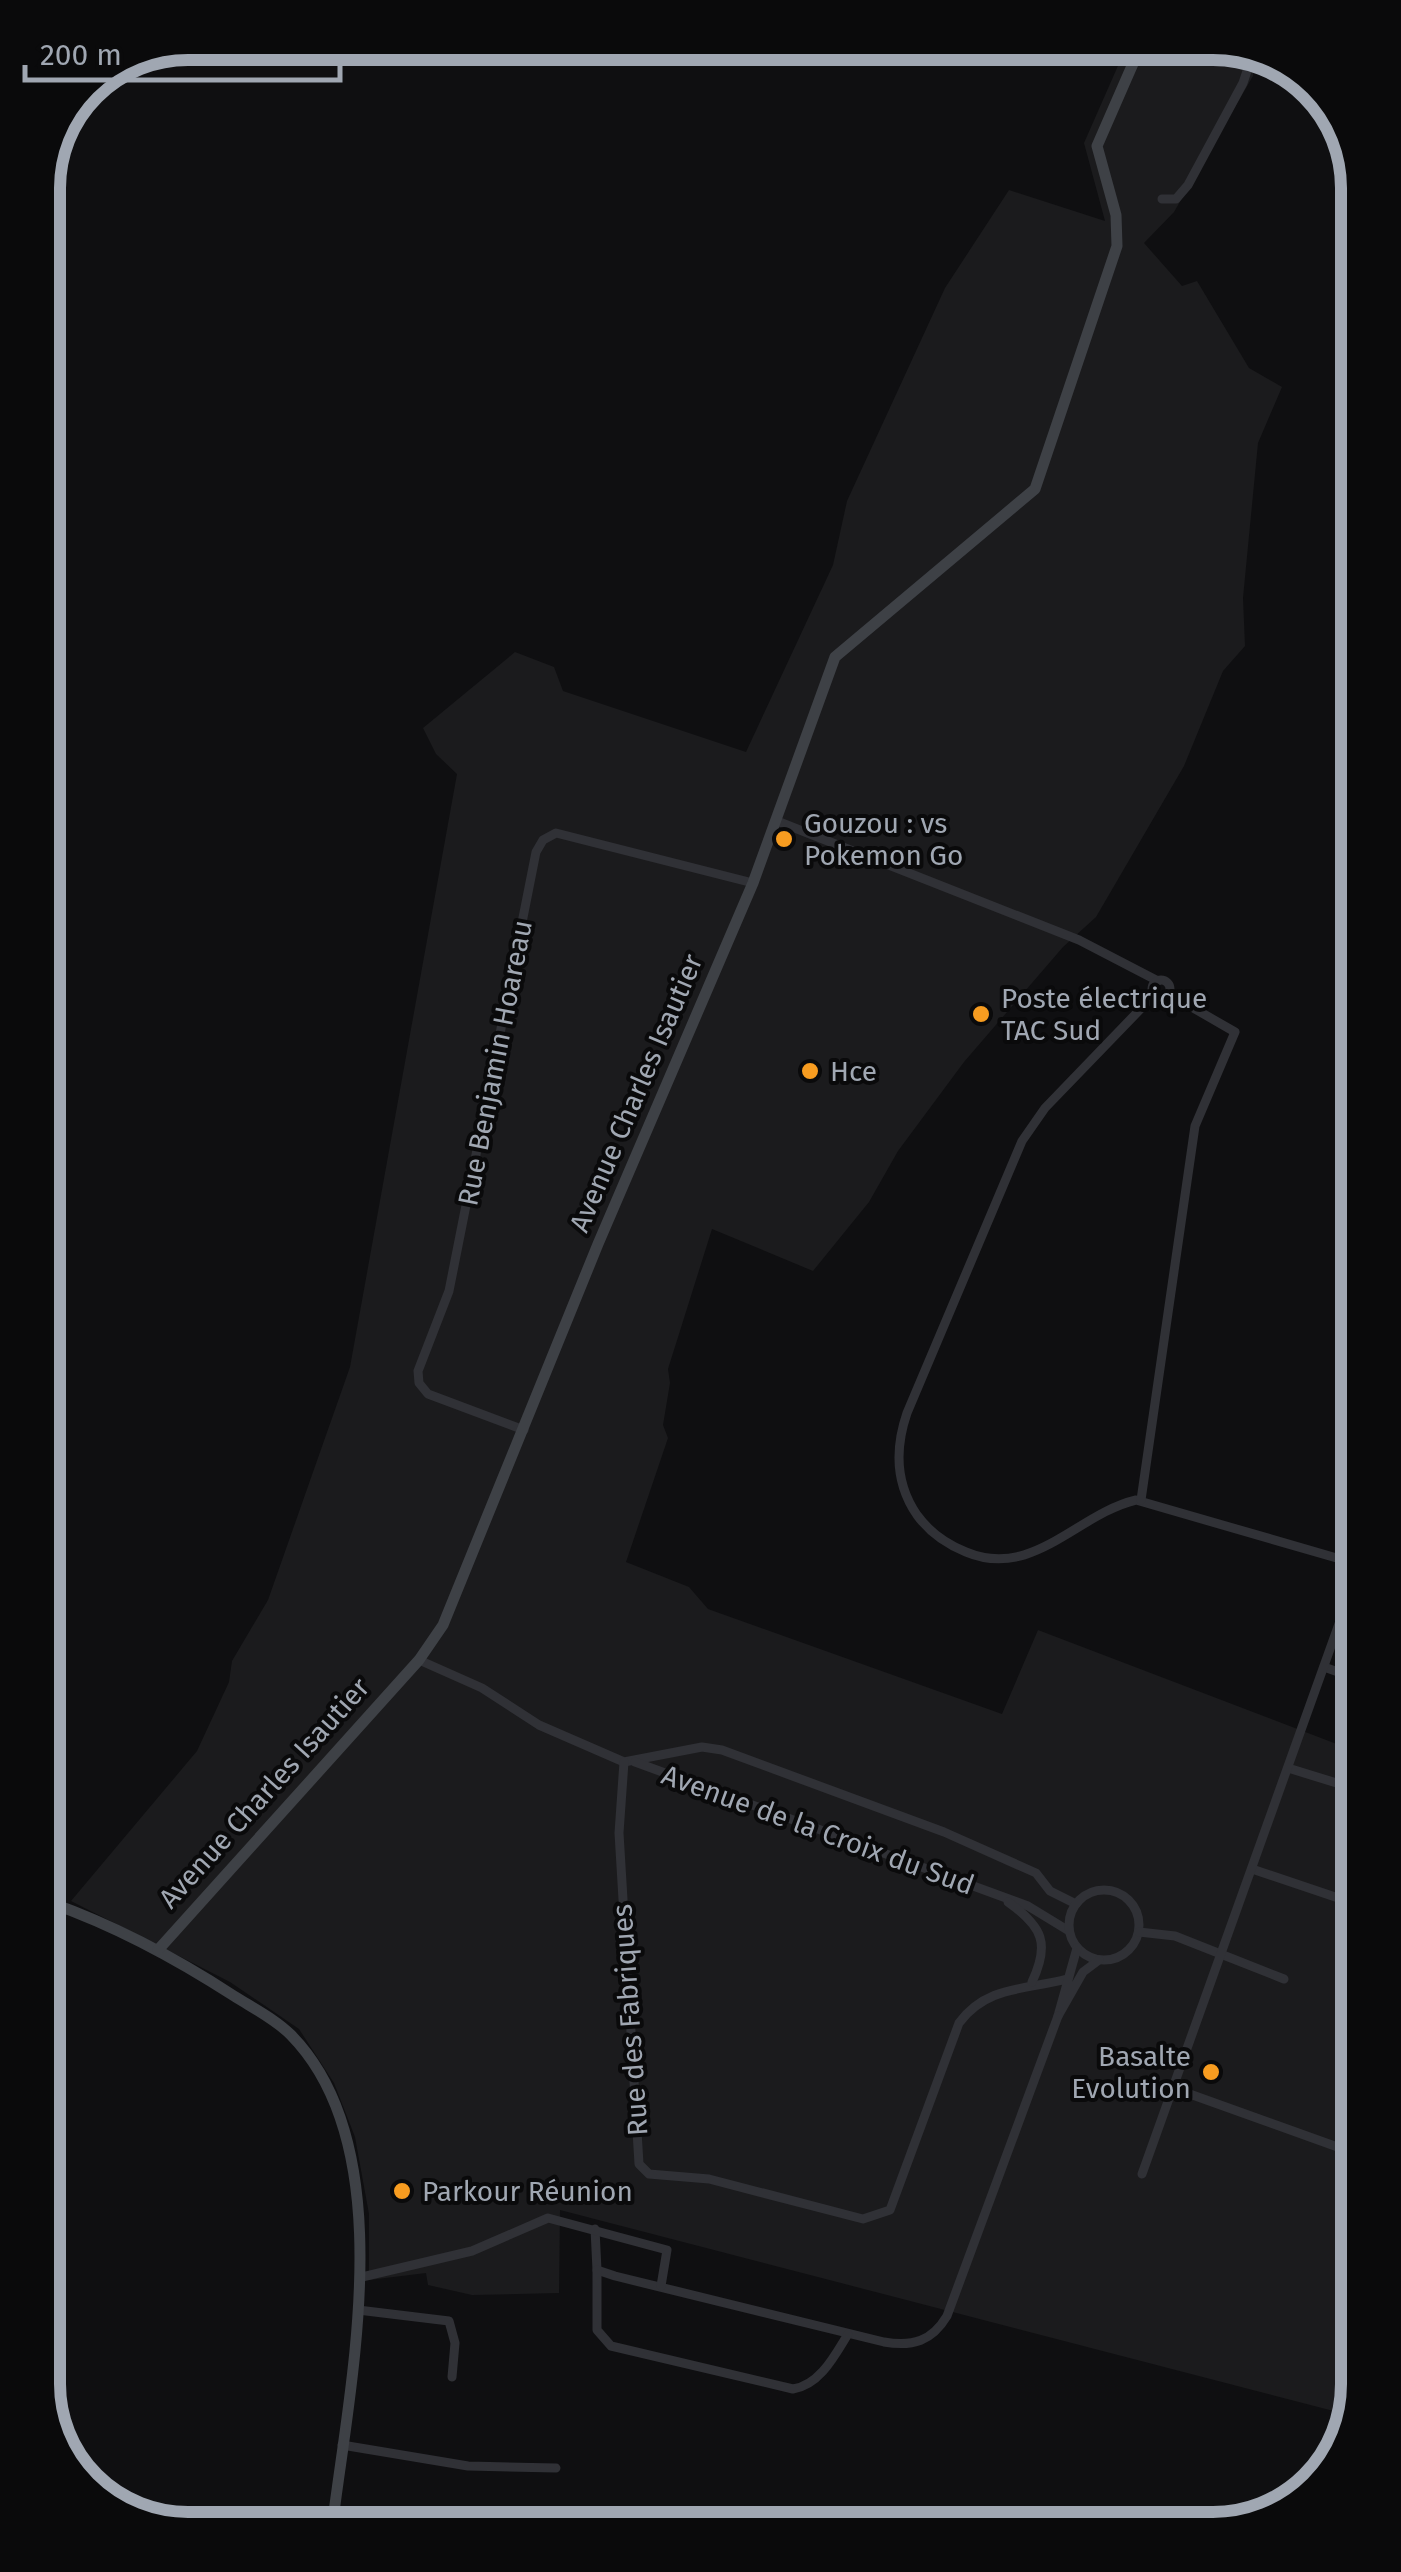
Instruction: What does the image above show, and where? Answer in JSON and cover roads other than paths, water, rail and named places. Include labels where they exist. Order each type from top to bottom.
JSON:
[{"type":"street","name":"Avenue Charles Isautier","points":[[158,1950],[419,1660],[443,1625],[753,883],[835,657],[843,646],[1035,489],[1117,246],[1116,215],[1097,146],[1135,60]]},
{"type":"street","points":[[1162,199],[1176,198],[1188,185],[1249,65]]},
{"type":"street","points":[[778,820],[1069,936],[1168,984],[1168,994]]},
{"type":"street","name":"Rue Benjamin Hoareau","points":[[524,1430],[428,1394],[420,1384],[418,1371],[449,1291],[536,852],[543,840],[556,834],[753,883]]},
{"type":"street","points":[[1122,963],[1153,994],[1162,998],[1168,994]]},
{"type":"street","points":[[1158,981],[1153,994],[1045,1108],[1022,1142],[907,1413],[898,1450],[902,1487],[910,1506],[936,1536],[972,1555],[996,1558],[1038,1552],[1125,1502],[1141,1500],[1341,1558]]},
{"type":"street","points":[[1141,1500],[1195,1126],[1235,1032],[1168,994]]},
{"type":"street","points":[[1142,2174],[1341,1619]]},
{"type":"street","points":[[419,1660],[482,1688],[540,1725],[630,1762]]},
{"type":"street","points":[[1324,1668],[1341,1673]]},
{"type":"street","name":"Avenue de la Croix du Sud","points":[[630,1762],[702,1747],[722,1750],[959,1838],[1036,1873],[1050,1892],[1076,1904]]},
{"type":"street","name":"Avenue de la Croix du Sud","points":[[630,1762],[1028,1906],[1069,1931]]},
{"type":"street","name":"Rue des Fabriques","points":[[630,1762],[618,1832],[632,2074],[640,2164],[644,2171],[709,2179],[863,2219],[878,2217],[890,2210],[959,2023],[980,2000],[1032,1982],[1047,1984],[1067,1979]]},
{"type":"street","points":[[1288,1768],[1341,1785]]},
{"type":"street","points":[[1252,1869],[1341,1899]]},
{"type":"street","points":[[1058,2016],[1083,1972],[1098,1960],[1128,1951],[1139,1932],[1136,1909],[1121,1894],[1093,1892],[1076,1904],[1069,1931],[1077,1948],[1098,1960]]},
{"type":"street","points":[[1001,1898],[1022,1914],[1044,1946],[1044,1961],[1032,1982]]},
{"type":"street","points":[[60,1907],[158,1950],[276,2023],[315,2068],[341,2128],[362,2220],[362,2277],[334,2512]]},
{"type":"street","points":[[1139,1932],[1175,1936],[1284,1979]]},
{"type":"street","points":[[597,2270],[848,2334],[899,2344],[929,2338],[940,2329],[1058,2016],[1077,1948]]},
{"type":"street","points":[[1173,2088],[1341,2148]]},
{"type":"street","points":[[362,2277],[472,2252],[536,2220],[548,2218],[667,2250],[661,2286]]},
{"type":"street","points":[[595,2229],[597,2330],[611,2346],[794,2388],[808,2384],[821,2372],[848,2334]]},
{"type":"street","points":[[358,2310],[448,2321],[455,2343],[452,2377]]},
{"type":"street","points":[[342,2445],[468,2466],[556,2468]]},
{"type":"place","name":"Gouzou : vs Pokemon Go","points":[[784,839]]},
{"type":"place","name":"Poste électrique TAC Sud","points":[[981,1014]]},
{"type":"place","name":"Hce","points":[[810,1071]]},
{"type":"place","name":"Basalte Evolution","points":[[1211,2072]]},
{"type":"place","name":"Parkour Réunion","points":[[402,2191]]}]
